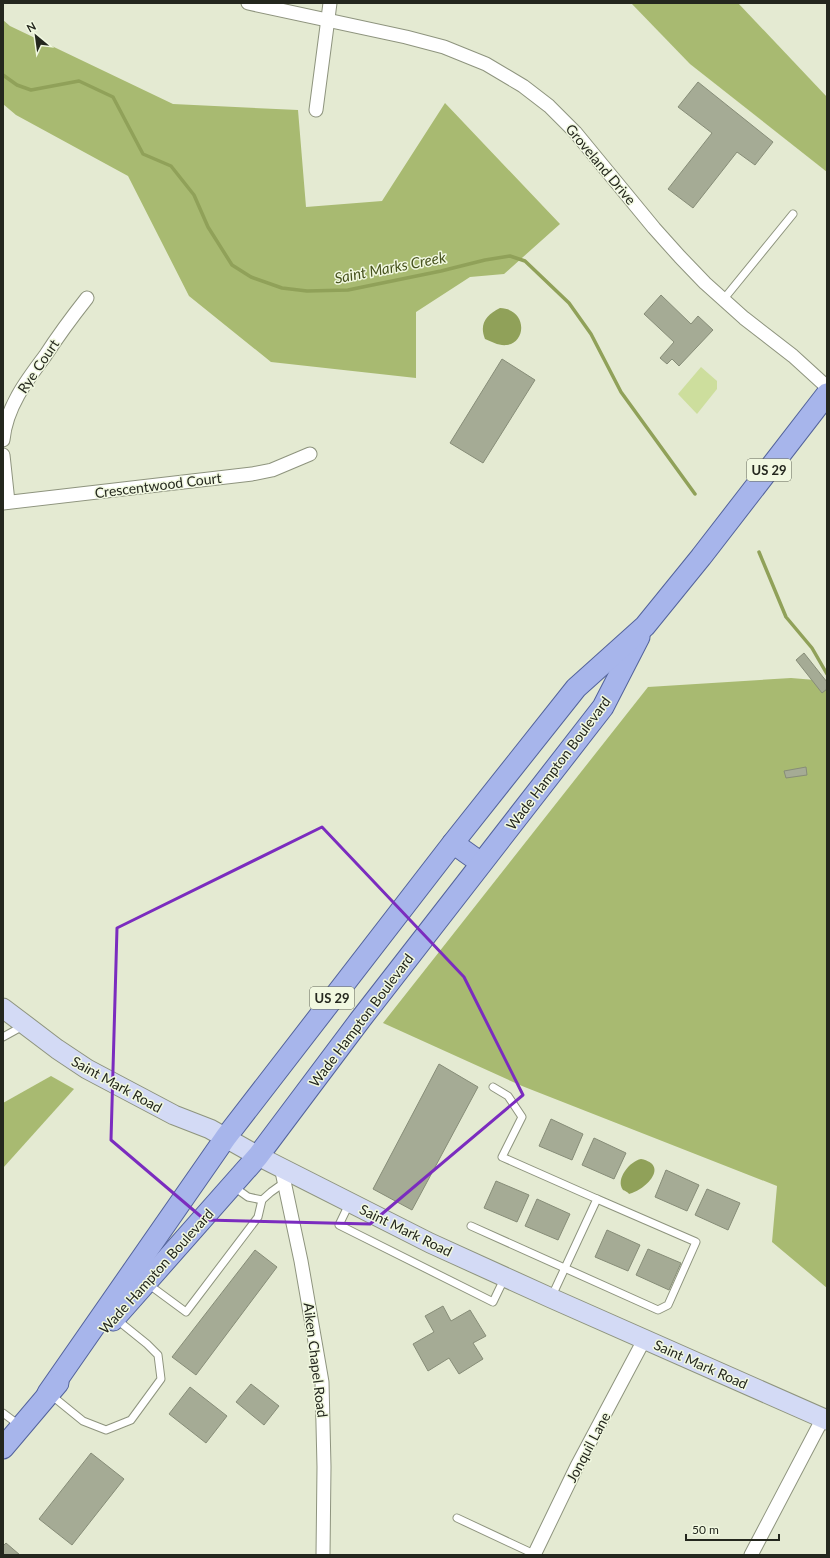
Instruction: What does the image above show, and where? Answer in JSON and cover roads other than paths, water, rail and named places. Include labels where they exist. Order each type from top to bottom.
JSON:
[{"type":"main road","name":"Wade Hampton Boulevard","points":[[48,1393],[226,1137],[453,843],[576,688],[645,626],[706,551],[827,394]]},
{"type":"main road","name":"Wade Hampton Boulevard","points":[[3,1448],[48,1393],[258,1156],[481,863],[604,707],[645,626]]},
{"type":"main road","points":[[453,843],[481,863]]},
{"type":"street","name":"Groveland Drive","points":[[248,3],[406,37],[444,47],[486,64],[522,86],[549,106],[575,132],[664,240],[680,257],[744,318],[794,356],[827,387]]},
{"type":"street","points":[[316,110],[330,3]]},
{"type":"street","name":"Rye Court","points":[[3,440],[7,419],[13,403],[28,379],[87,298]]},
{"type":"street","name":"Crescentwood Court","points":[[5,503],[252,474],[272,470],[310,454]]},
{"type":"street","points":[[3,455],[5,503]]},
{"type":"street","name":"Saint Mark Road","points":[[3,1008],[57,1049],[87,1069],[174,1115],[210,1128],[258,1156],[283,1175],[350,1202],[505,1277],[644,1340],[825,1419]]},
{"type":"street","name":"Aiken Chapel Road","points":[[283,1175],[301,1261],[322,1382],[324,1467],[323,1555]]},
{"type":"street","name":"Jonquil Lane","points":[[534,1555],[577,1466],[644,1340]]},
{"type":"street","points":[[751,1555],[825,1419]]},
{"type":"lane","points":[[724,300],[793,214]]},
{"type":"lane","points":[[3,1037],[25,1025]]},
{"type":"lane","points":[[471,1226],[658,1310],[668,1305],[696,1242],[502,1157],[522,1117],[508,1096],[493,1088]]},
{"type":"lane","points":[[146,1283],[186,1312],[258,1218],[262,1200],[271,1192],[283,1175]]},
{"type":"lane","points":[[232,1185],[248,1197],[262,1200]]},
{"type":"lane","points":[[551,1298],[597,1199]]},
{"type":"lane","points":[[350,1202],[339,1225],[493,1302],[505,1277]]},
{"type":"lane","points":[[48,1393],[83,1421],[106,1430],[131,1420],[161,1379],[158,1355],[115,1318]]},
{"type":"lane","points":[[3,1413],[21,1427]]},
{"type":"lane","points":[[457,1518],[534,1555]]},
{"type":"waterway","name":"Saint Marks Creek","points":[[3,75],[17,85],[31,90],[79,81],[113,97],[143,154],[171,166],[194,195],[208,227],[232,265],[251,277],[282,288],[307,291],[348,290],[441,271],[485,260],[510,256],[525,261],[569,303],[591,334],[621,392],[695,494]]},
{"type":"waterway","name":"Saint Marks Creek","points":[[759,552],[786,617],[812,648],[827,674]]}]
